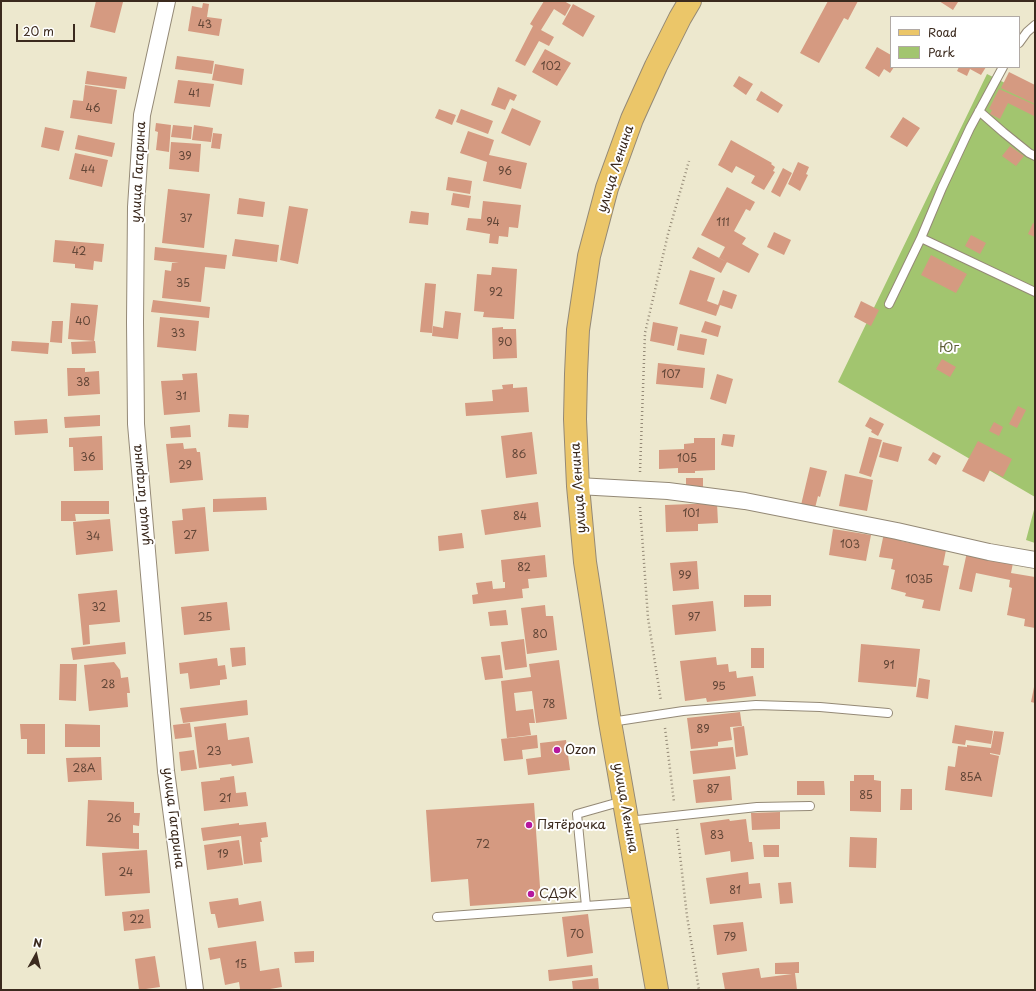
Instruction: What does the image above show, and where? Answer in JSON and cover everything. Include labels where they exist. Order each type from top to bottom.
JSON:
[{"type":"main road","name":"улица Ленина","points":[[657,990],[610,722],[585,562],[578,486],[575,419],[578,330],[589,256],[607,188],[632,119],[662,53],[690,1]]},
{"type":"street","name":"улица Гагарина","points":[[167,1],[142,115],[136,215],[136,424],[166,771],[195,990]]},
{"type":"street","points":[[578,486],[668,491],[745,501],[890,530],[989,552],[1035,560]]},
{"type":"lane","points":[[1020,42],[1027,32],[1035,25]]},
{"type":"lane","points":[[889,304],[921,238],[942,188],[979,110],[1002,68]]},
{"type":"lane","points":[[979,110],[1029,153],[1035,156]]},
{"type":"lane","points":[[921,238],[1035,292]]},
{"type":"lane","points":[[610,722],[683,710],[756,705],[820,707],[888,713]]},
{"type":"lane","points":[[586,906],[577,814],[625,811],[676,816],[757,807],[810,806]]},
{"type":"lane","points":[[437,917],[642,902]]},
{"type":"path","points":[[689,161],[668,234],[644,333],[639,489],[648,618],[663,714],[687,916],[699,990]]},
{"type":"green space","name":"Юг","points":[[987,74],[1035,98],[1035,497],[838,382]]},
{"type":"green space","points":[[1035,506],[1035,543],[1026,540]]},
{"type":"building","points":[[96,1],[123,2],[115,33],[90,27]]},
{"type":"building","points":[[544,1],[564,1],[571,5],[565,16],[554,9],[541,30],[554,37],[549,46],[539,41],[525,66],[515,61],[533,26],[530,24]]},
{"type":"building","points":[[828,1],[858,1],[848,20],[844,18],[819,63],[800,53]]},
{"type":"building","points":[[939,1],[957,1],[958,2],[953,10]]},
{"type":"building","points":[[203,3],[209,4],[207,17],[222,19],[219,36],[188,31],[192,6],[202,8]]},
{"type":"building","points":[[573,4],[595,16],[583,37],[562,24]]},
{"type":"building","points":[[877,47],[890,54],[890,68],[893,68],[890,73],[884,69],[879,77],[865,68]]},
{"type":"building","points":[[545,49],[571,63],[557,86],[532,72]]},
{"type":"building","points":[[177,56],[214,61],[212,74],[175,69]]},
{"type":"building","points":[[215,64],[244,69],[242,85],[212,80]]},
{"type":"building","points":[[958,68],[985,68],[981,75],[970,69],[967,76],[957,71]]},
{"type":"building","points":[[87,71],[127,77],[125,89],[85,84]]},
{"type":"building","points":[[1009,72],[1035,85],[1035,104],[1001,88]]},
{"type":"building","points":[[739,76],[753,84],[746,95],[733,86]]},
{"type":"building","points":[[178,80],[214,84],[210,107],[174,103]]},
{"type":"building","points":[[85,85],[117,90],[112,124],[70,118],[73,100],[83,101]]},
{"type":"building","points":[[498,87],[517,95],[514,101],[510,99],[505,110],[491,105]]},
{"type":"building","points":[[999,89],[1035,105],[1034,116],[1008,103],[1000,119],[990,114],[992,110],[989,109]]},
{"type":"building","points":[[761,91],[783,105],[778,113],[756,100]]},
{"type":"building","points":[[512,108],[541,121],[530,146],[501,133]]},
{"type":"building","points":[[439,109],[456,115],[452,125],[435,118]]},
{"type":"building","points":[[461,109],[493,121],[488,134],[456,122]]},
{"type":"building","points":[[903,117],[920,128],[907,147],[890,137]]},
{"type":"building","points":[[156,123],[171,125],[169,152],[156,150],[158,132],[155,131]]},
{"type":"building","points":[[173,125],[192,127],[191,139],[171,137]]},
{"type":"building","points":[[194,125],[213,128],[211,142],[192,140]]},
{"type":"building","points":[[45,127],[64,131],[59,151],[41,147]]},
{"type":"building","points":[[468,131],[494,140],[489,155],[527,163],[521,189],[483,181],[487,162],[460,153]]},
{"type":"building","points":[[213,133],[222,134],[220,149],[211,148]]},
{"type":"building","points":[[78,135],[115,143],[112,157],[75,149]]},
{"type":"building","points":[[731,140],[772,163],[771,164],[775,167],[773,171],[775,172],[764,190],[751,183],[755,176],[736,166],[732,173],[718,165]]},
{"type":"building","points":[[171,142],[201,144],[199,172],[169,169]]},
{"type":"building","points":[[1010,146],[1024,156],[1016,166],[1002,156]]},
{"type":"building","points":[[75,153],[108,160],[102,187],[69,179]]},
{"type":"building","points":[[798,162],[809,167],[806,174],[808,175],[800,191],[788,184]]},
{"type":"building","points":[[783,168],[792,173],[780,197],[771,192]]},
{"type":"building","points":[[448,177],[472,181],[470,194],[446,190]]},
{"type":"building","points":[[727,187],[755,202],[750,211],[746,209],[734,231],[746,238],[742,244],[759,254],[749,273],[719,258],[725,247],[701,235]]},
{"type":"building","points":[[168,189],[210,194],[204,248],[162,243]]},
{"type":"building","points":[[453,193],[471,196],[469,208],[451,205]]},
{"type":"building","points":[[239,198],[265,202],[263,217],[237,214]]},
{"type":"building","points":[[483,201],[521,205],[518,228],[509,227],[508,237],[499,236],[498,244],[489,243],[490,234],[466,230],[468,218],[481,219]]},
{"type":"building","points":[[289,206],[308,209],[298,264],[280,260]]},
{"type":"building","points":[[411,211],[429,213],[428,225],[409,223]]},
{"type":"building","points":[[1033,223],[1035,224],[1035,237],[1028,234]]},
{"type":"building","points":[[774,232],[791,240],[784,255],[767,247]]},
{"type":"building","points":[[971,235],[986,243],[980,254],[965,246]]},
{"type":"building","points":[[235,239],[279,245],[277,262],[232,256]]},
{"type":"building","points":[[55,240],[104,244],[102,262],[94,261],[93,270],[75,268],[75,264],[53,262]]},
{"type":"building","points":[[155,247],[227,255],[225,269],[205,267],[201,302],[162,298],[165,270],[171,271],[172,263],[179,263],[154,260]]},
{"type":"building","points":[[698,247],[727,262],[721,273],[692,258]]},
{"type":"building","points":[[931,255],[967,274],[956,293],[921,275]]},
{"type":"building","points":[[492,267],[517,269],[514,319],[483,317],[484,312],[474,311],[477,274],[491,275]]},
{"type":"building","points":[[690,270],[715,278],[707,301],[718,305],[723,290],[737,295],[732,309],[720,305],[716,316],[679,304]]},
{"type":"building","points":[[425,283],[436,284],[432,333],[420,332]]},
{"type":"building","points":[[153,300],[210,307],[209,318],[151,312]]},
{"type":"building","points":[[861,301],[879,310],[871,326],[854,317]]},
{"type":"building","points":[[71,303],[98,305],[94,341],[68,339]]},
{"type":"building","points":[[445,311],[461,313],[458,339],[432,336],[433,326],[443,328]]},
{"type":"building","points":[[160,317],[199,321],[196,351],[157,347]]},
{"type":"building","points":[[52,321],[63,321],[62,343],[50,342]]},
{"type":"building","points":[[705,321],[721,326],[718,337],[701,332]]},
{"type":"building","points":[[653,322],[678,327],[674,346],[650,341]]},
{"type":"building","points":[[503,327],[503,329],[516,329],[517,358],[493,359],[492,328]]},
{"type":"building","points":[[680,334],[707,339],[704,355],[677,350]]},
{"type":"building","points":[[12,341],[49,343],[48,354],[11,351]]},
{"type":"building","points":[[95,341],[96,353],[72,354],[71,342]]},
{"type":"building","points":[[942,359],[956,367],[950,377],[936,369]]},
{"type":"building","points":[[658,363],[705,368],[703,388],[656,384]]},
{"type":"building","points":[[67,368],[85,368],[85,372],[99,371],[100,394],[68,396]]},
{"type":"building","points":[[197,373],[200,412],[164,415],[161,381],[183,380],[182,374]]},
{"type":"building","points":[[717,374],[733,379],[726,404],[710,399]]},
{"type":"building","points":[[513,384],[513,388],[527,387],[529,412],[466,416],[465,403],[493,401],[492,390],[503,389],[502,385]]},
{"type":"building","points":[[1018,406],[1026,410],[1017,428],[1009,424]]},
{"type":"building","points":[[229,414],[249,415],[248,428],[228,427]]},
{"type":"building","points":[[100,415],[100,426],[65,428],[64,417]]},
{"type":"building","points":[[870,417],[884,424],[878,436],[865,426]]},
{"type":"building","points":[[47,419],[48,433],[15,435],[14,421]]},
{"type":"building","points":[[994,422],[1003,427],[999,436],[989,431]]},
{"type":"building","points":[[190,425],[191,437],[171,438],[170,427]]},
{"type":"building","points":[[532,432],[537,474],[506,478],[501,436]]},
{"type":"building","points":[[723,434],[735,435],[733,447],[721,445]]},
{"type":"building","points":[[102,436],[103,470],[74,471],[73,447],[69,447],[69,438]]},
{"type":"building","points":[[869,437],[882,440],[871,477],[859,473]]},
{"type":"building","points":[[694,438],[715,438],[715,470],[695,471],[695,473],[678,473],[678,468],[659,469],[659,450],[684,449],[684,444],[694,443]]},
{"type":"building","points":[[978,441],[1012,459],[1003,477],[990,470],[984,482],[962,471]]},
{"type":"building","points":[[883,442],[902,447],[898,462],[879,457]]},
{"type":"building","points":[[183,443],[184,449],[196,448],[197,452],[200,452],[203,480],[170,483],[166,444]]},
{"type":"building","points":[[933,452],[941,456],[936,465],[928,460]]},
{"type":"building","points":[[810,467],[827,471],[820,497],[818,496],[815,508],[801,505]]},
{"type":"building","points":[[845,474],[873,480],[867,511],[839,506]]},
{"type":"building","points":[[686,478],[703,478],[703,492],[686,492]]},
{"type":"building","points":[[266,497],[267,510],[213,512],[213,499]]},
{"type":"building","points":[[61,501],[109,501],[109,514],[75,514],[76,521],[61,521]]},
{"type":"building","points":[[538,502],[541,527],[485,535],[481,510]]},
{"type":"building","points":[[717,503],[718,523],[698,524],[698,531],[666,532],[665,505]]},
{"type":"building","points":[[205,507],[209,551],[175,554],[172,521],[183,520],[182,509]]},
{"type":"building","points":[[110,519],[113,551],[76,555],[73,522]]},
{"type":"building","points":[[833,529],[871,535],[866,561],[829,555]]},
{"type":"building","points":[[462,533],[464,548],[439,551],[438,536]]},
{"type":"building","points":[[884,533],[902,537],[901,541],[946,550],[943,565],[949,566],[940,611],[922,608],[924,600],[905,596],[906,593],[891,589],[895,570],[891,569],[893,559],[879,557]]},
{"type":"building","points":[[967,552],[1013,563],[1011,573],[1035,577],[1035,628],[1024,626],[1025,619],[1007,615],[1012,588],[1009,587],[1010,580],[976,573],[972,592],[959,589]]},
{"type":"building","points":[[545,555],[547,577],[528,579],[529,588],[522,589],[523,598],[473,604],[472,595],[478,594],[476,583],[492,581],[493,589],[505,588],[501,560]]},
{"type":"building","points":[[697,561],[699,589],[673,591],[670,563]]},
{"type":"building","points":[[117,590],[120,622],[89,625],[90,644],[83,645],[78,594]]},
{"type":"building","points":[[744,595],[771,595],[771,606],[744,607]]},
{"type":"building","points":[[713,601],[716,631],[675,635],[672,605]]},
{"type":"building","points":[[227,602],[230,630],[184,635],[181,607]]},
{"type":"building","points":[[545,605],[546,616],[553,616],[557,650],[527,654],[521,608]]},
{"type":"building","points":[[506,610],[508,625],[490,626],[488,612]]},
{"type":"building","points":[[524,639],[527,667],[505,670],[501,642]]},
{"type":"building","points":[[125,642],[126,654],[73,660],[71,648]]},
{"type":"building","points":[[861,644],[920,649],[916,687],[858,682]]},
{"type":"building","points":[[245,647],[246,665],[232,667],[230,648]]},
{"type":"building","points":[[751,648],[764,648],[764,668],[751,668]]},
{"type":"building","points":[[500,655],[503,678],[485,680],[481,657]]},
{"type":"building","points":[[716,657],[717,665],[728,664],[729,672],[736,671],[737,678],[753,676],[756,696],[707,702],[706,698],[685,701],[680,661]]},
{"type":"building","points":[[217,658],[218,666],[225,665],[227,679],[220,680],[220,685],[190,689],[188,673],[180,674],[179,663]]},
{"type":"building","points":[[559,660],[567,719],[536,723],[532,691],[514,693],[516,711],[533,709],[535,723],[529,723],[531,735],[507,738],[501,681],[531,677],[529,664]]},
{"type":"building","points":[[114,662],[120,670],[121,678],[128,677],[130,693],[127,693],[128,707],[89,711],[84,665]]},
{"type":"building","points":[[60,664],[77,664],[76,701],[59,700]]},
{"type":"building","points":[[919,678],[930,680],[928,699],[916,697]]},
{"type":"building","points":[[1034,687],[1035,688],[1035,703],[1031,702]]},
{"type":"building","points":[[247,700],[248,715],[183,723],[180,708]]},
{"type":"building","points":[[740,712],[742,726],[730,727],[732,740],[718,742],[718,746],[691,749],[687,718]]},
{"type":"building","points":[[190,723],[192,737],[175,739],[173,725]]},
{"type":"building","points":[[226,723],[228,740],[249,737],[253,763],[199,768],[194,727]]},
{"type":"building","points":[[20,724],[45,724],[45,754],[27,754],[27,739],[21,739]]},
{"type":"building","points":[[65,724],[100,725],[100,747],[65,747]]},
{"type":"building","points":[[955,725],[993,731],[991,744],[966,740],[965,745],[952,743]]},
{"type":"building","points":[[744,726],[748,755],[736,757],[733,728]]},
{"type":"building","points":[[994,731],[1004,732],[1000,755],[990,753],[999,756],[992,797],[945,790],[948,766],[955,767],[958,746],[967,747],[967,745],[991,748]]},
{"type":"building","points":[[537,735],[538,748],[522,750],[523,759],[504,761],[501,739]]},
{"type":"building","points":[[566,740],[570,770],[528,775],[526,759],[541,757],[540,743]]},
{"type":"building","points":[[733,747],[736,769],[693,774],[690,751]]},
{"type":"building","points":[[194,750],[197,769],[181,771],[179,752]]},
{"type":"building","points":[[101,757],[102,780],[68,782],[66,758]]},
{"type":"building","points":[[854,775],[874,775],[874,780],[881,781],[881,812],[850,811],[850,781],[854,781]]},
{"type":"building","points":[[234,776],[236,793],[246,792],[248,806],[204,811],[201,782],[220,780],[220,778]]},
{"type":"building","points":[[730,776],[732,800],[696,803],[693,780]]},
{"type":"building","points":[[797,781],[824,781],[825,795],[797,795]]},
{"type":"building","points":[[901,789],[912,789],[912,810],[900,810]]},
{"type":"building","points":[[88,800],[134,802],[134,813],[140,813],[139,826],[133,825],[133,833],[139,833],[139,849],[86,846]]},
{"type":"building","points":[[534,803],[541,901],[470,906],[468,879],[431,882],[426,810]]},
{"type":"building","points":[[780,812],[780,829],[752,830],[751,813]]},
{"type":"building","points":[[729,819],[730,821],[746,819],[749,842],[752,842],[754,859],[731,862],[730,851],[705,855],[700,823]]},
{"type":"building","points":[[266,822],[268,837],[261,838],[262,842],[260,842],[262,862],[244,864],[241,836],[203,841],[201,828],[239,823],[239,825]]},
{"type":"building","points":[[850,837],[877,838],[876,868],[849,867]]},
{"type":"building","points":[[239,840],[243,865],[207,870],[204,845]]},
{"type":"building","points":[[763,845],[779,845],[779,857],[764,857]]},
{"type":"building","points":[[147,850],[150,893],[105,896],[102,853]]},
{"type":"building","points":[[748,872],[749,884],[760,883],[762,898],[710,904],[706,878]]},
{"type":"building","points":[[791,882],[793,903],[780,904],[778,883]]},
{"type":"building","points":[[238,898],[239,905],[261,901],[264,921],[218,928],[215,914],[211,914],[209,902]]},
{"type":"building","points":[[149,909],[151,928],[124,931],[122,912]]},
{"type":"building","points":[[588,914],[593,953],[567,957],[562,917]]},
{"type":"building","points":[[743,922],[747,951],[717,955],[713,925]]},
{"type":"building","points":[[256,941],[260,971],[279,968],[282,987],[264,990],[245,990],[240,989],[239,982],[225,985],[220,958],[210,960],[208,948]]},
{"type":"building","points":[[314,951],[314,962],[295,963],[294,952]]},
{"type":"building","points":[[155,956],[160,987],[139,990],[135,959]]},
{"type":"building","points":[[799,962],[799,973],[795,973],[797,990],[725,990],[722,973],[759,968],[761,978],[792,974],[775,974],[775,963]]},
{"type":"building","points":[[592,965],[593,976],[549,981],[548,970]]},
{"type":"building","points":[[598,978],[599,990],[573,990],[572,981]]},
{"type":"place","name":"Ozon","points":[[557,750]]},
{"type":"place","name":"Пятёрочка","points":[[529,825]]},
{"type":"place","name":"СДЭК","points":[[531,894]]}]
